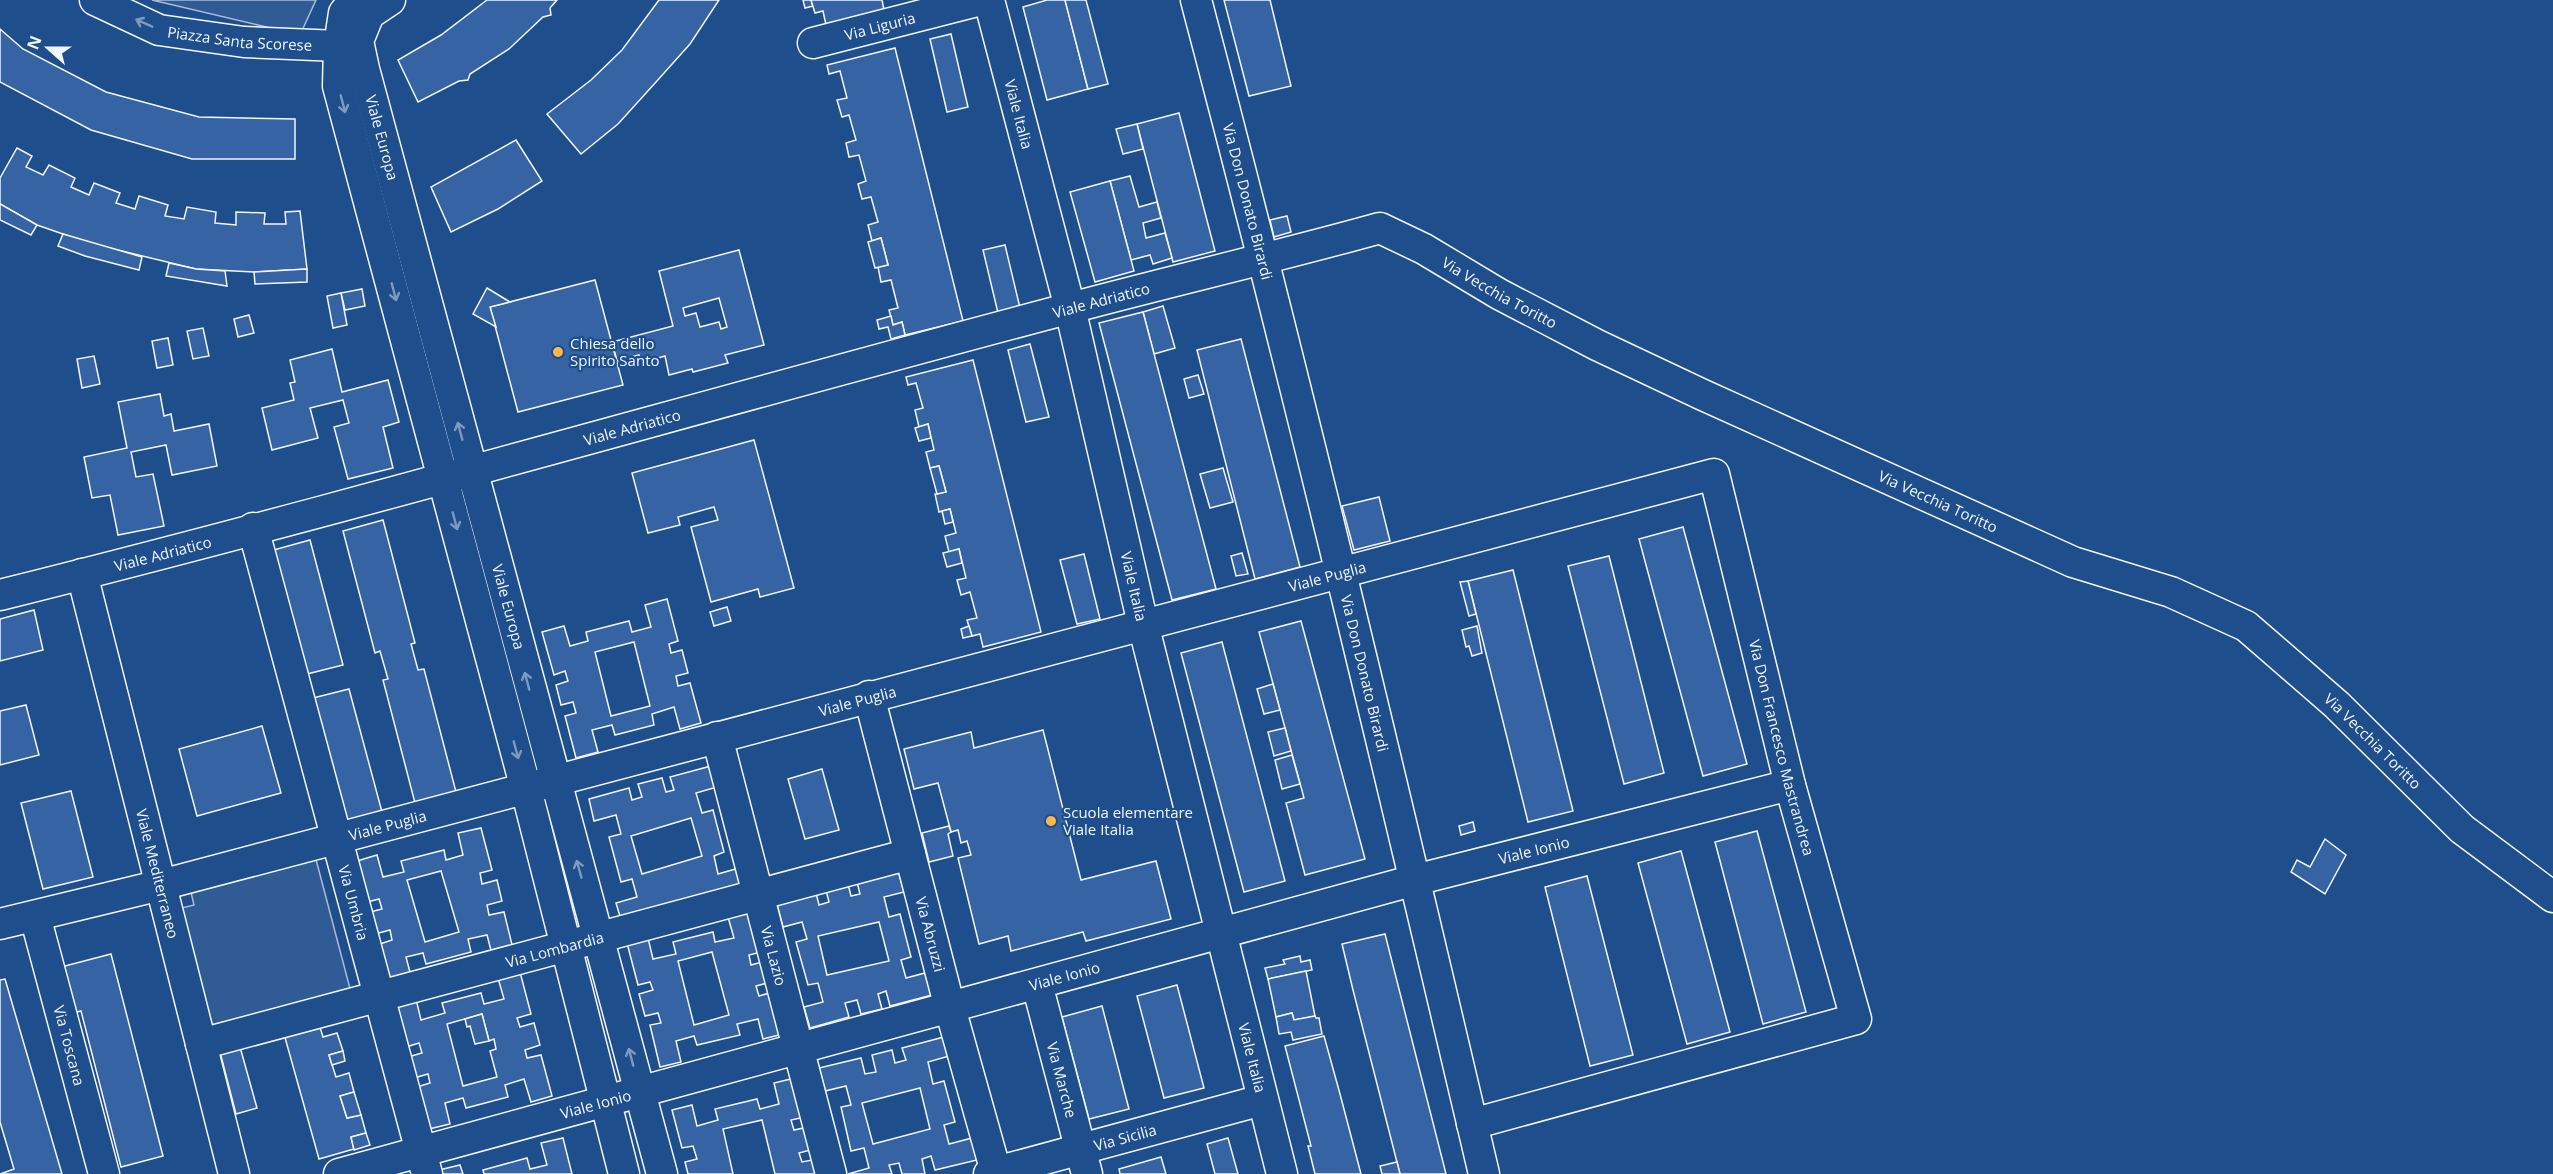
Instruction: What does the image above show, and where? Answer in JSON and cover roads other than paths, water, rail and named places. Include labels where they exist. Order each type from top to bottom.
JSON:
[{"type":"street","name":"Piazza Santa Scorese","points":[[95,0],[159,30],[244,42],[349,43]]},
{"type":"street","points":[[349,43],[344,13],[354,0]]},
{"type":"street","points":[[349,43],[369,14],[390,0]]},
{"type":"street","name":"Via Liguria","points":[[813,43],[981,0]]},
{"type":"street","name":"Viale Italia","points":[[988,0],[1070,309],[1143,624],[1281,1174]]},
{"type":"street","name":"Via Don Donato Birardi","points":[[1196,0],[1264,260],[1484,1174]]},
{"type":"street","name":"Viale Europa","points":[[349,43],[458,476],[540,785],[567,947],[624,1174]]},
{"type":"street","name":"Via Vecchia Toritto","points":[[1264,260],[1380,228],[1424,249],[1499,294],[1587,340],[1703,395],[2073,562],[2171,592],[2246,627],[2337,705],[2462,829],[2553,897]]},
{"type":"street","name":"Viale Adriatico","points":[[0,595],[458,476],[1070,309],[1264,260]]},
{"type":"street","name":"Viale Puglia","points":[[0,924],[160,885],[1714,474]]},
{"type":"street","name":"Via Don Francesco Mastrandrea","points":[[1472,1124],[1856,1019],[1790,784],[1714,474]]},
{"type":"street","name":"Via Umbria","points":[[253,528],[424,1163]]},
{"type":"street","name":"Viale Mediterraneo","points":[[82,574],[234,1174]]},
{"type":"street","name":"Via Abruzzi","points":[[869,696],[992,1173]]},
{"type":"street","name":"Via Lazio","points":[[717,737],[831,1174]]},
{"type":"street","name":"Viale Ionio","points":[[339,1174],[424,1163],[640,1091],[1415,880],[1790,784]]},
{"type":"street","name":"Viale Europa","points":[[540,785],[598,939],[662,1174]]},
{"type":"street","name":"Via Lombardia","points":[[201,1044],[910,854]]},
{"type":"street","name":"Via Toscana","points":[[35,916],[104,1174]]},
{"type":"street","name":"Via Marche","points":[[1037,984],[1084,1162]]},
{"type":"street","name":"Via Sicilia","points":[[992,1173],[1084,1162],[1262,1100]]},
{"type":"place","name":"Chiesa dello Spirito Santo","points":[[558,352]]},
{"type":"place","name":"Scuola elementare Viale Italia","points":[[1051,821]]}]
